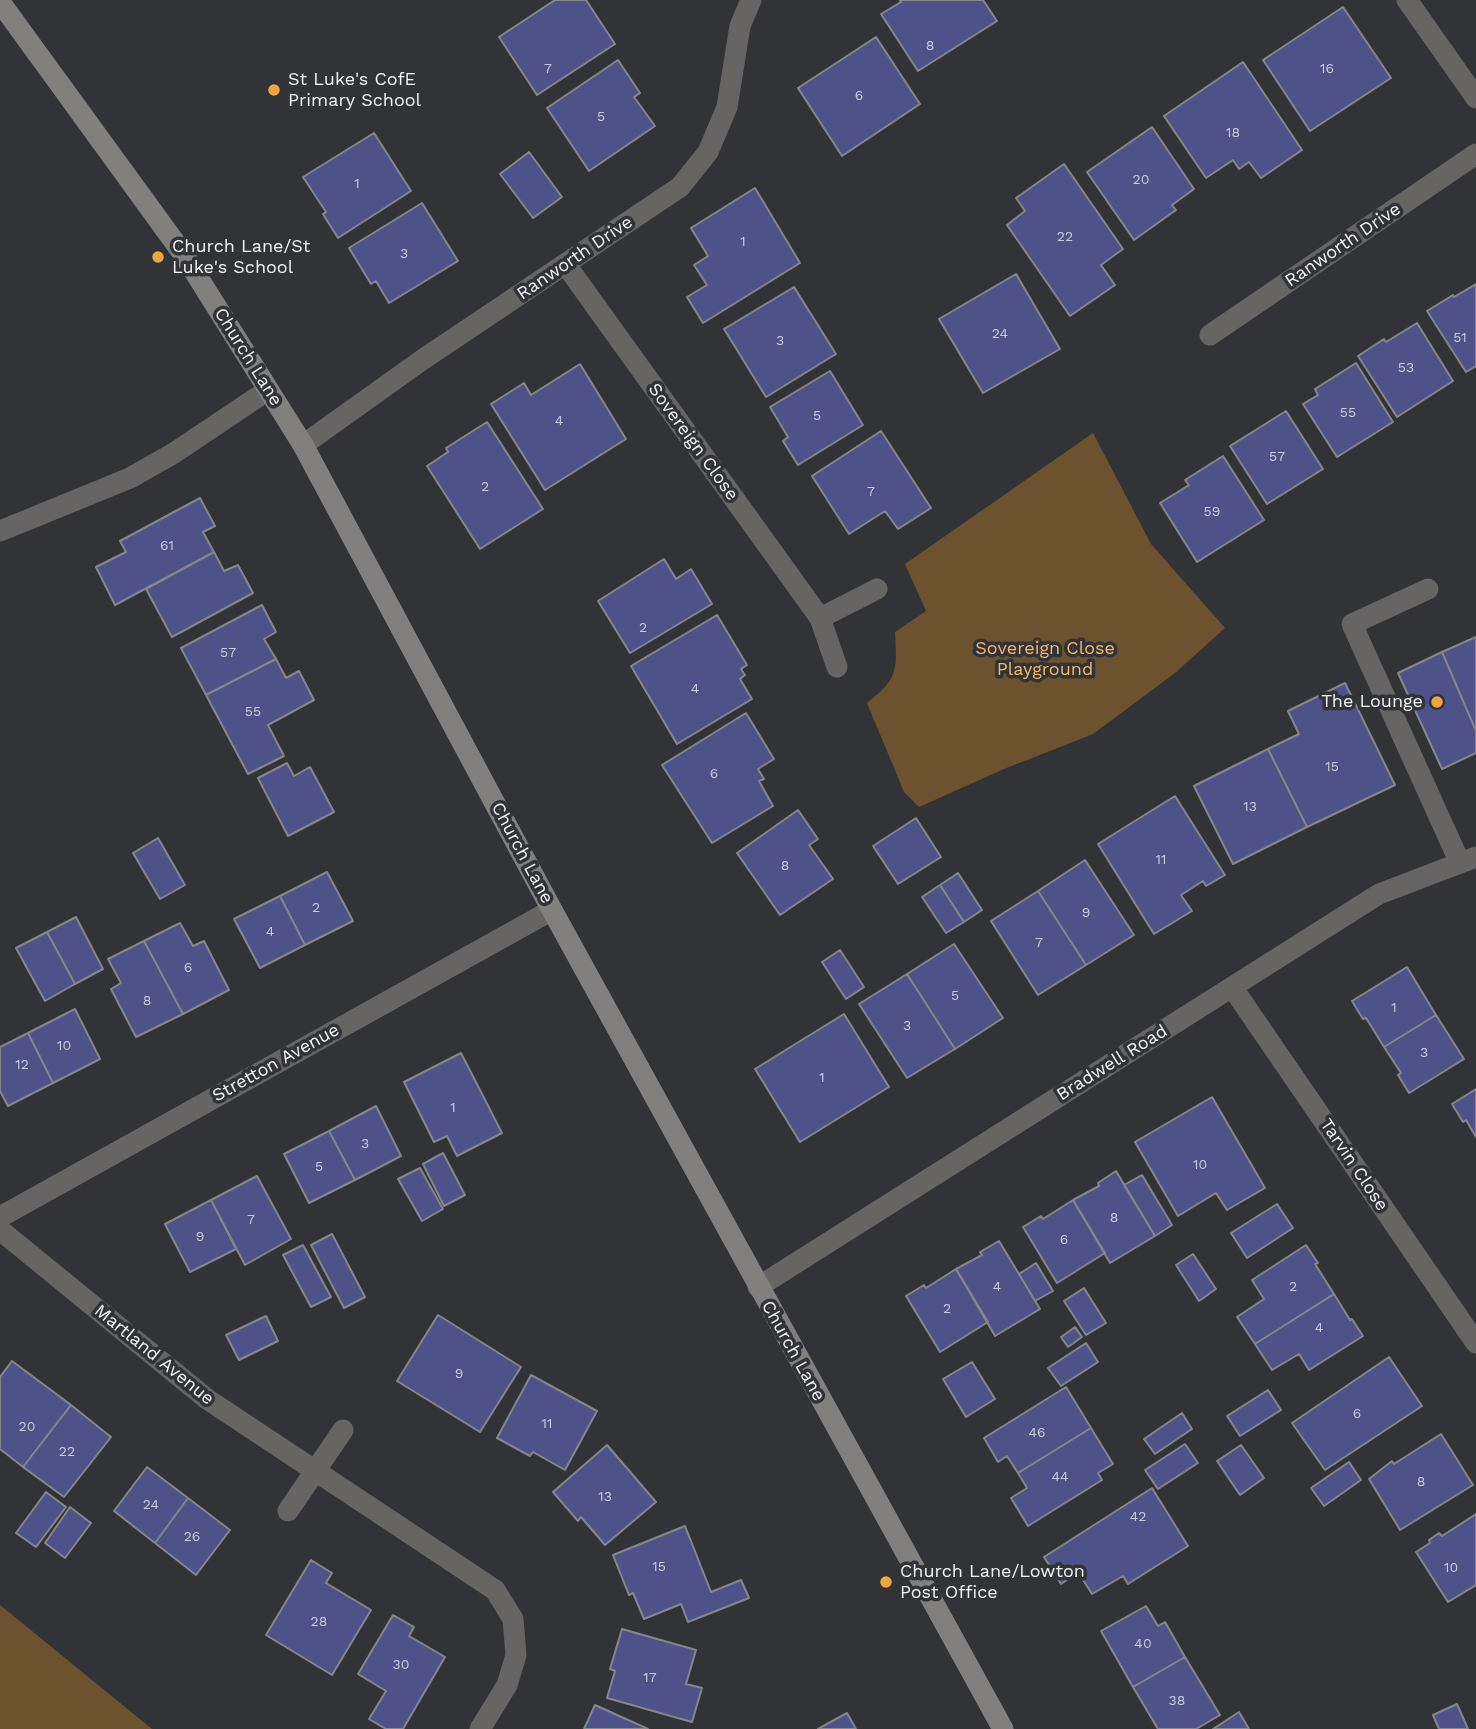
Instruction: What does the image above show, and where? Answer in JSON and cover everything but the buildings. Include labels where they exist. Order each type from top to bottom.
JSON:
[{"type":"main road","name":"Church Lane","points":[[0,2],[184,255],[303,445],[552,910],[1003,1729]]},
{"type":"street","name":"Ranworth Drive","points":[[303,445],[422,360],[680,187],[708,152],[727,107],[740,26],[751,0]]},
{"type":"street","points":[[1407,0],[1476,97]]},
{"type":"street","name":"Ranworth Drive","points":[[1210,335],[1476,154]]},
{"type":"street","name":"Sovereign Close","points":[[566,265],[820,618],[837,667]]},
{"type":"street","points":[[0,531],[130,478],[174,453],[268,390]]},
{"type":"street","points":[[820,618],[877,589]]},
{"type":"street","points":[[1428,589],[1352,624],[1468,860]]},
{"type":"street","name":"Bradwell Road","points":[[758,1287],[1379,894],[1468,860]]},
{"type":"street","name":"Stretton Avenue","points":[[0,1217],[552,910]]},
{"type":"street","name":"Tarvin Close","points":[[1232,987],[1476,1343]]},
{"type":"street","name":"Martland Avenue","points":[[0,1230],[207,1399],[495,1590],[513,1619],[516,1655],[507,1685],[480,1729]]},
{"type":"street","points":[[288,1511],[343,1430]]},
{"type":"green space","name":"Sovereign Close Playground","points":[[1093,433],[1151,544],[1225,628],[1175,673],[1093,734],[1004,769],[919,807],[904,792],[867,703],[885,687],[894,672],[895,632],[926,611],[905,564]]},
{"type":"green space","points":[[0,1605],[152,1729],[0,1729]]},
{"type":"place","name":"St Luke's CofE Primary School","points":[[274,90]]},
{"type":"place","name":"Church Lane/St Luke's School","points":[[158,257]]},
{"type":"place","name":"The Lounge","points":[[1437,702]]},
{"type":"place","name":"Church Lane/Lowton Post Office","points":[[886,1582]]}]
